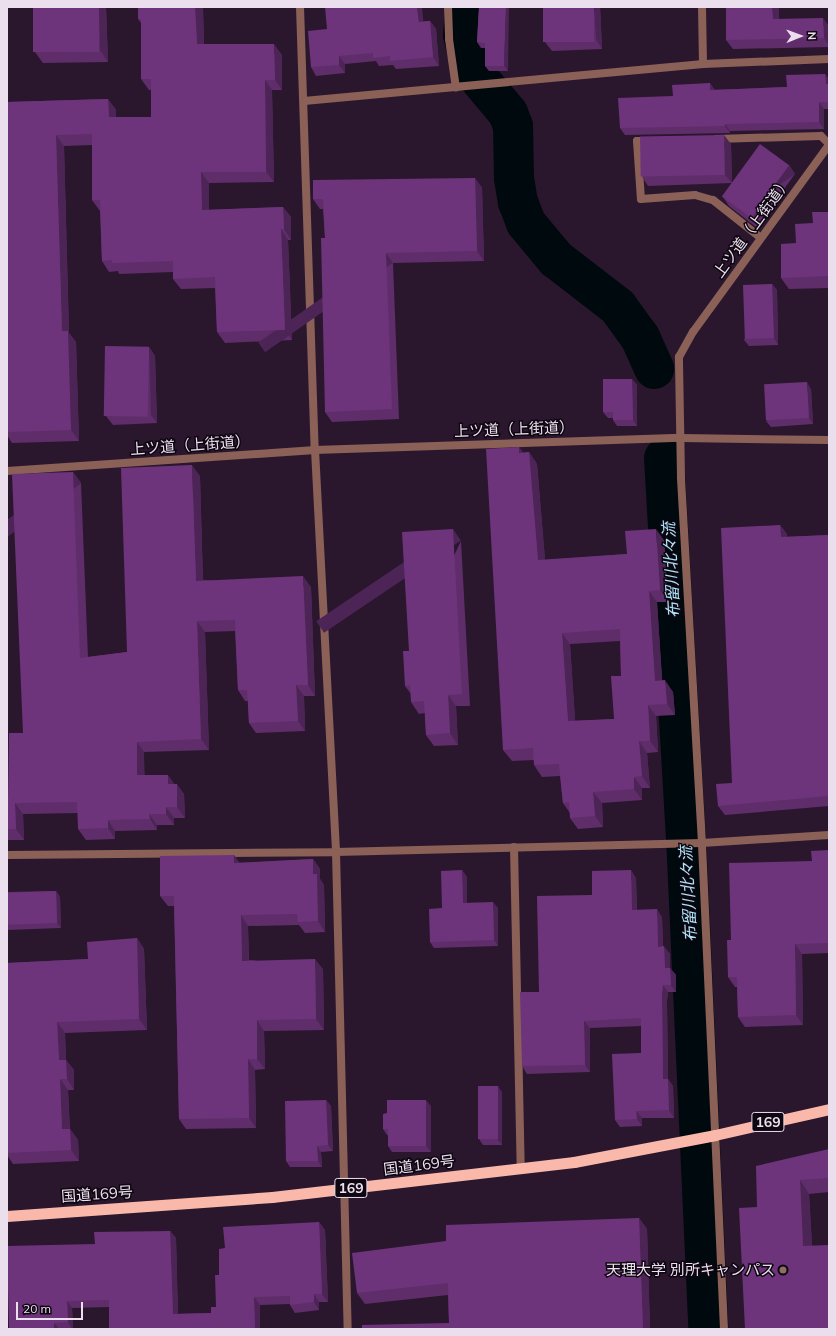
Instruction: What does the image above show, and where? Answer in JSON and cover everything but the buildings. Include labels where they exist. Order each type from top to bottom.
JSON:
[{"type":"highway","name":"国道169号","points":[[7,1216],[272,1197],[574,1162],[693,1139],[829,1109]]},
{"type":"street","points":[[300,7],[315,450],[336,852],[348,1329]]},
{"type":"street","points":[[448,7],[449,40],[456,88]]},
{"type":"street","points":[[702,7],[703,64]]},
{"type":"street","points":[[304,101],[495,85],[703,64],[829,59]]},
{"type":"street","points":[[709,139],[821,136],[829,144]]},
{"type":"street","points":[[661,140],[637,141],[641,199],[695,195],[713,200],[761,238]]},
{"type":"street","name":"上ツ道（上街道）","points":[[7,471],[315,450],[681,438],[679,357],[693,332],[829,144]]},
{"type":"street","points":[[724,1329],[711,1135],[702,843],[681,477],[681,438],[829,440]]},
{"type":"street","points":[[7,855],[336,852],[702,843],[829,835]]},
{"type":"street","points":[[514,847],[521,1168]]},
{"type":"waterway","name":"布留川北々流","points":[[465,7],[463,35],[472,70],[508,113],[513,126],[514,178],[518,202],[526,223],[556,259],[618,307],[640,337],[654,369]]},
{"type":"waterway","name":"布留川北々流","points":[[664,458],[686,836],[708,1329]]},
{"type":"place","name":"天理大学 別所キャンパス","points":[[783,1270]]}]
